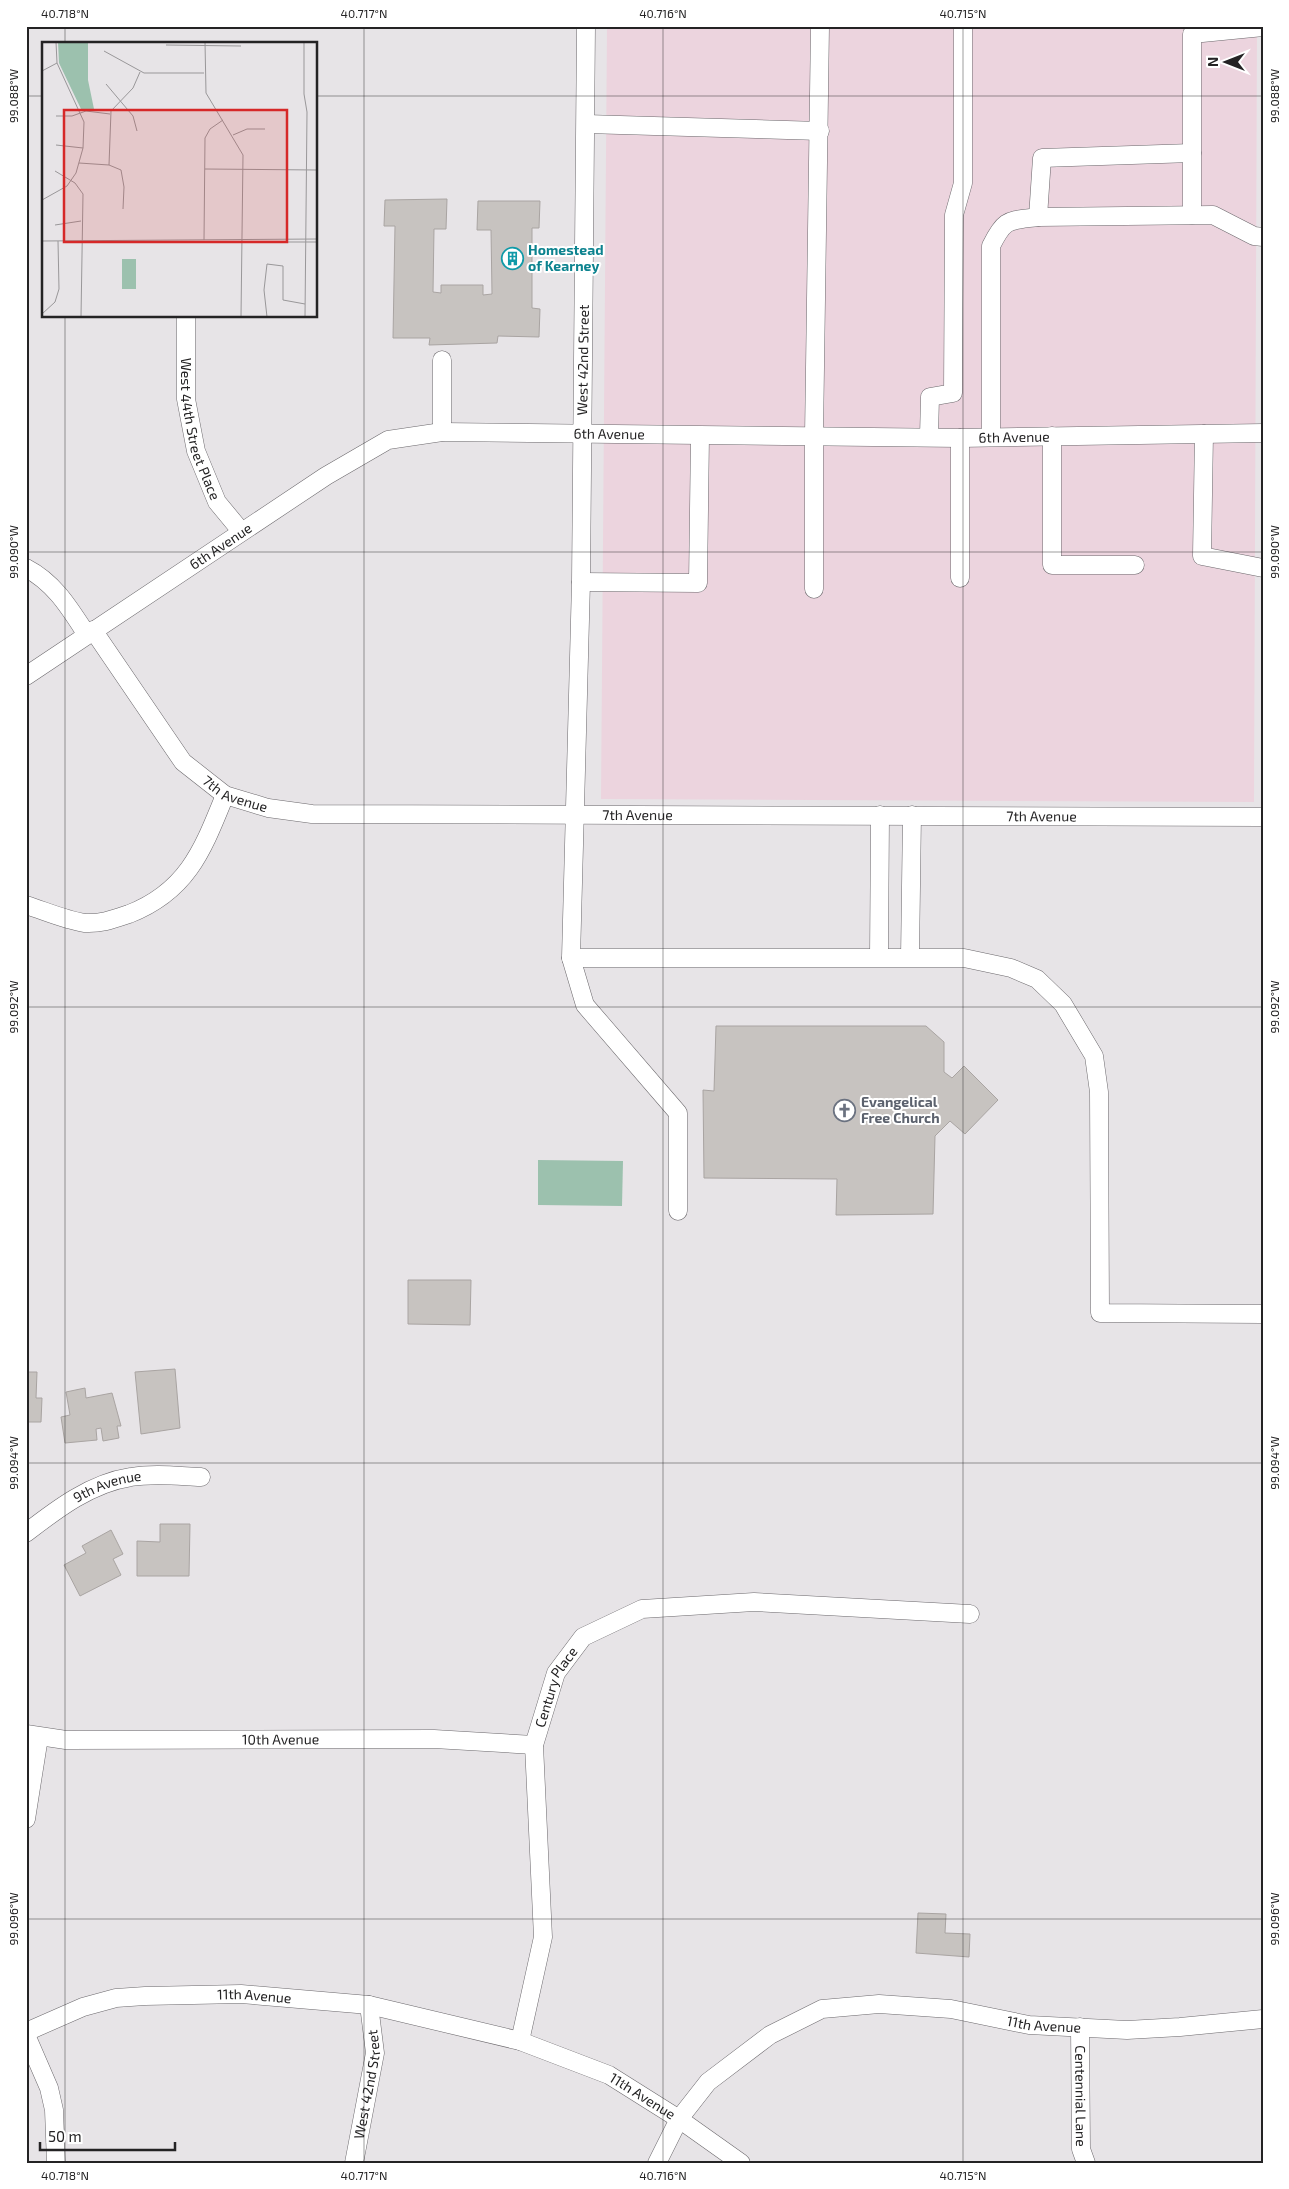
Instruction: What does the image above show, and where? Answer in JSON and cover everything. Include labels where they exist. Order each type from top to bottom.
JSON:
[{"type":"street","name":"West 42nd Street","points":[[586,26],[583,432],[571,958],[585,1005],[678,1113],[678,1211]]},
{"type":"street","points":[[814,589],[814,436],[820,131],[820,26]]},
{"type":"street","points":[[929,436],[930,397],[953,393],[954,215],[962,183],[963,26]]},
{"type":"street","points":[[1192,215],[1192,34],[1263,27]]},
{"type":"street","points":[[586,124],[820,131]]},
{"type":"street","points":[[1038,217],[1042,158],[1192,153]]},
{"type":"street","points":[[991,436],[991,246],[1001,226],[1011,220],[1038,217],[1213,215],[1254,236],[1263,237]]},
{"type":"street","name":"West 44th Street Place","points":[[186,318],[186,399],[196,451],[217,502],[241,531]]},
{"type":"street","points":[[442,360],[442,432]]},
{"type":"street","name":"6th Avenue","points":[[26,676],[241,531],[326,476],[388,440],[442,432],[583,432],[700,436],[929,436],[960,438],[1263,433]]},
{"type":"street","points":[[1204,434],[1202,556],[1263,568]]},
{"type":"street","points":[[580,582],[698,583],[700,436]]},
{"type":"street","points":[[1052,436],[1052,565],[1135,565]]},
{"type":"street","points":[[960,438],[960,578]]},
{"type":"street","name":"7th Avenue","points":[[26,568],[37,574],[60,595],[90,633],[183,762],[226,795],[268,808],[312,814],[574,813],[1263,817]]},
{"type":"street","points":[[26,905],[84,922],[104,922],[145,908],[177,886],[193,864],[209,836],[226,795]]},
{"type":"street","points":[[879,957],[880,815]]},
{"type":"street","points":[[910,957],[912,816]]},
{"type":"street","points":[[571,958],[964,958],[1011,968],[1037,979],[1062,1004],[1094,1056],[1099,1092],[1100,1314],[1263,1314]]},
{"type":"street","name":"9th Avenue","points":[[26,1533],[79,1495],[107,1484],[130,1477],[157,1475],[201,1478]]},
{"type":"street","name":"Century Place","points":[[520,2041],[543,1937],[534,1745],[556,1673],[583,1637],[642,1609],[754,1602],[970,1614]]},
{"type":"street","points":[[26,1819],[32,1736]]},
{"type":"street","name":"10th Avenue","points":[[32,1736],[66,1740],[434,1740],[534,1745]]},
{"type":"street","name":"11th Avenue","points":[[26,2034],[83,2007],[116,1998],[241,1994],[370,2005],[520,2041],[609,2075],[679,2119],[708,2082],[770,2035],[822,2009],[879,2004],[951,2009],[1029,2025],[1127,2030],[1263,2019]]},
{"type":"street","name":"West 42nd Street","points":[[354,2163],[376,2053],[370,2005]]},
{"type":"street","name":"Centennial Lane","points":[[1080,2027],[1080,2149],[1086,2163]]},
{"type":"street","points":[[26,2034],[49,2088],[55,2118],[56,2163]]},
{"type":"street","points":[[657,2163],[679,2119],[741,2163]]},
{"type":"shaded area","points":[[607,26],[1257,26],[1254,802],[601,799]]},
{"type":"green space","points":[[538,1160],[623,1161],[622,1206],[538,1205]]},
{"type":"building","name":"Homestead of Kearney","points":[[447,199],[446,229],[434,229],[433,292],[441,293],[441,285],[483,285],[483,295],[492,294],[491,230],[477,230],[478,201],[540,201],[539,228],[532,228],[532,308],[540,309],[539,337],[498,336],[497,343],[429,345],[430,338],[393,338],[395,226],[384,226],[385,200]]},
{"type":"building","name":"Evangelical Free Church","points":[[716,1026],[926,1026],[944,1042],[944,1072],[952,1078],[964,1066],[998,1100],[965,1134],[950,1121],[935,1136],[933,1214],[836,1215],[837,1179],[704,1178],[703,1090],[714,1091]]},
{"type":"building","points":[[408,1280],[471,1280],[470,1325],[408,1324]]},
{"type":"building","points":[[175,1369],[180,1428],[141,1434],[135,1372]]},
{"type":"building","points":[[26,1372],[37,1372],[36,1398],[42,1398],[41,1422],[26,1422]]},
{"type":"building","points":[[85,1388],[86,1398],[112,1393],[121,1426],[117,1426],[119,1438],[103,1441],[101,1428],[96,1429],[97,1440],[65,1443],[61,1417],[70,1415],[66,1392]]},
{"type":"building","points":[[160,1524],[190,1524],[189,1576],[137,1576],[137,1541],[160,1542]]},
{"type":"building","points":[[111,1530],[123,1554],[113,1559],[121,1575],[80,1596],[64,1565],[86,1553],[82,1546]]},
{"type":"building","points":[[918,1913],[946,1914],[945,1933],[970,1934],[969,1957],[916,1953]]},
{"type":"place","name":"Homestead of Kearney","points":[[512,258]]},
{"type":"place","name":"Evangelical Free Church","points":[[845,1110]]}]
